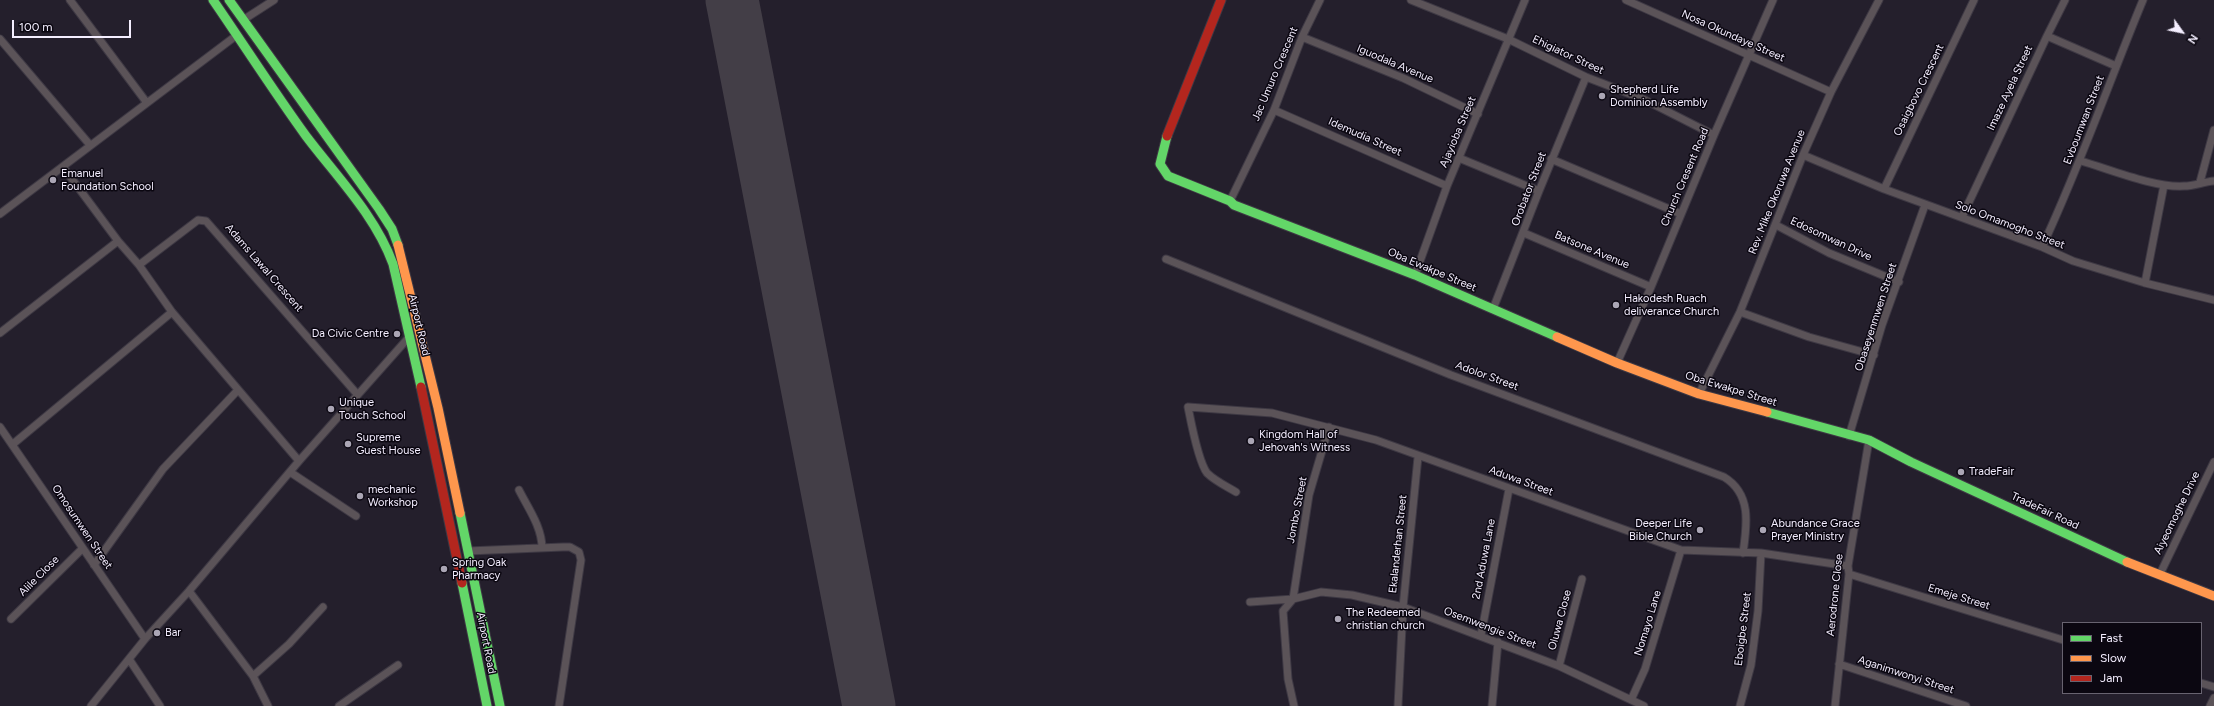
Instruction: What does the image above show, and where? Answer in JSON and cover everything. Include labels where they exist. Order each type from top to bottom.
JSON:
[{"type":"main road","name":"Airport Road","points":[[213,0],[306,135],[364,209],[378,231],[393,264],[444,494],[487,706]]},
{"type":"main road","name":"Airport Road","points":[[229,0],[392,229],[405,266],[456,493],[500,706]]},
{"type":"main road","name":"Oba Ewakpe Street","points":[[1221,0],[1168,134],[1159,162],[1162,170],[1168,176],[1230,201],[1234,205],[1415,275],[1617,363],[1699,394],[1849,436],[1869,440]]},
{"type":"main road","name":"TradeFair Road","points":[[1869,440],[1911,462],[2076,539],[2214,596]]},
{"type":"main road","points":[[444,494],[456,493]]},
{"type":"street","points":[[70,0],[147,103]]},
{"type":"street","points":[[243,20],[274,0]]},
{"type":"street","name":"Jac Umuro Crescent","points":[[1230,201],[1274,110],[1302,37],[1320,0]]},
{"type":"street","name":"Ehigiator Street","points":[[1411,0],[1508,39],[1586,77],[1643,99],[1714,135]]},
{"type":"street","name":"Ajayioba Street","points":[[1415,275],[1448,186],[1525,0]]},
{"type":"street","name":"Nosa Okundaye Street","points":[[1626,0],[1831,92]]},
{"type":"street","name":"Church Cresent Road","points":[[1617,363],[1651,287],[1714,135],[1751,55],[1773,0]]},
{"type":"street","name":"Rev. Mike Okoruwa Avenue","points":[[1699,394],[1740,312],[1803,155],[1831,92],[1878,0]]},
{"type":"street","name":"Osaigbovo Crescent","points":[[1884,190],[1974,0]]},
{"type":"street","name":"Imaze Ayela Street","points":[[1962,217],[2065,0]]},
{"type":"street","name":"Evboumwan Street","points":[[2042,247],[2081,160],[2116,66],[2143,0]]},
{"type":"street","points":[[0,214],[237,35]]},
{"type":"street","points":[[2047,36],[2116,66]]},
{"type":"street","name":"Iguodala Avenue","points":[[1302,37],[1403,78],[1478,114]]},
{"type":"street","points":[[0,39],[90,145]]},
{"type":"street","name":"Orobator Street","points":[[1493,310],[1552,158],[1586,77]]},
{"type":"street","name":"Idemudia Street","points":[[1274,110],[1448,186]]},
{"type":"street","points":[[2200,182],[2214,130]]},
{"type":"street","name":"Solo Omamogho Street","points":[[1803,155],[1884,190],[2042,247],[2073,261],[2145,283],[2214,300]]},
{"type":"street","points":[[1460,158],[1539,191]]},
{"type":"street","points":[[1552,158],[1681,214]]},
{"type":"street","points":[[2081,160],[2164,185],[2184,186],[2200,182],[2214,181]]},
{"type":"street","points":[[63,167],[118,241],[139,265],[172,312],[299,461]]},
{"type":"street","points":[[2145,283],[2164,185]]},
{"type":"street","name":"Obaseyenmwen Street","points":[[1849,436],[1882,325],[1899,282],[1925,205]]},
{"type":"street","name":"Adams Lawal Crescent","points":[[139,265],[198,220],[206,221],[357,394]]},
{"type":"street","name":"Edosomwan Drive","points":[[1776,225],[1829,253],[1899,282]]},
{"type":"street","name":"Batsone Avenue","points":[[1524,233],[1651,287]]},
{"type":"street","points":[[0,333],[118,241]]},
{"type":"street","name":"Adolor Street","points":[[1166,259],[1451,375],[1724,477],[1734,483],[1743,499],[1747,528],[1743,553]]},
{"type":"street","points":[[13,444],[172,312]]},
{"type":"street","points":[[1740,312],[1809,337],[1874,355]]},
{"type":"street","points":[[91,706],[145,639],[189,591],[357,394],[410,336]]},
{"type":"street","points":[[94,565],[163,469],[238,390]]},
{"type":"street","name":"Aduwa Street","points":[[1236,492],[1216,481],[1206,471],[1194,434],[1188,407],[1272,413],[1376,440],[1418,457],[1681,550],[1762,553],[1848,570]]},
{"type":"street","name":"Omosumwen Street","points":[[0,427],[145,639]]},
{"type":"street","name":"Jombo Street","points":[[1293,599],[1309,495],[1329,427]]},
{"type":"street","name":"Aerodrone Close","points":[[1835,706],[1848,570],[1869,440]]},
{"type":"street","name":"Ekalanderhan Street","points":[[1398,706],[1403,607],[1418,457]]},
{"type":"street","name":"Aiyeomoghe Drive","points":[[2160,574],[2214,464]]},
{"type":"street","points":[[290,472],[356,516]]},
{"type":"street","name":"2nd Aduwa Lane","points":[[1481,635],[1509,488]]},
{"type":"street","points":[[519,490],[542,537],[542,548]]},
{"type":"street","points":[[468,551],[570,547],[579,552],[580,560],[559,706]]},
{"type":"street","name":"Alile Close","points":[[12,619],[82,549]]},
{"type":"street","name":"Nomayo Lane","points":[[1631,700],[1645,669],[1681,550]]},
{"type":"street","name":"Eboigbe Street","points":[[1740,706],[1751,665],[1758,611],[1762,553]]},
{"type":"street","name":"Emeje Street","points":[[1848,570],[2062,640]]},
{"type":"street","name":"Oluwa Close","points":[[1559,666],[1582,579]]},
{"type":"street","points":[[189,591],[253,676],[268,706]]},
{"type":"street","name":"Osemwengie Street","points":[[1250,602],[1293,599],[1321,592],[1344,594],[1403,607],[1481,635],[1559,666],[1644,706]]},
{"type":"street","points":[[1293,599],[1283,611],[1288,679],[1294,706]]},
{"type":"street","points":[[253,676],[289,644],[323,607]]},
{"type":"street","points":[[1492,706],[1498,642]]},
{"type":"street","points":[[129,659],[160,706]]},
{"type":"street","name":"Aganimwonyi Street","points":[[1839,664],[1966,706]]},
{"type":"street","points":[[339,706],[398,665]]},
{"type":"street","points":[[2202,683],[2214,687]]},
{"type":"street","points":[[2210,706],[2214,698]]},
{"type":"runway","points":[[732,0],[869,706]]},
{"type":"traffic: fast","points":[[213,0],[306,136],[354,197],[376,229],[393,264],[421,387]]},
{"type":"traffic: fast","points":[[229,0],[379,209],[392,229],[398,245]]},
{"type":"traffic: fast","points":[[1167,136],[1160,164],[1168,176],[1230,201],[1234,205],[1415,275],[1557,337]]},
{"type":"traffic: fast","points":[[1767,412],[1869,440],[1911,462],[2127,562]]},
{"type":"traffic: fast","points":[[460,513],[500,706]]},
{"type":"traffic: fast","points":[[462,583],[487,706]]},
{"type":"traffic: slow","points":[[398,245],[438,408],[460,513]]},
{"type":"traffic: slow","points":[[1557,337],[1617,363],[1699,394],[1767,412]]},
{"type":"traffic: slow","points":[[2127,562],[2214,596]]},
{"type":"traffic: jam","points":[[1167,136],[1221,0]]},
{"type":"traffic: jam","points":[[421,387],[462,583]]},
{"type":"place","name":"Shepherd Life Dominion Assembly","points":[[1602,96]]},
{"type":"place","name":"Emanuel Foundation School","points":[[53,180]]},
{"type":"place","name":"Hakodesh Ruach deliverance Church","points":[[1616,305]]},
{"type":"place","name":"Da Civic Centre","points":[[397,334]]},
{"type":"place","name":"Unique Touch School","points":[[331,409]]},
{"type":"place","name":"Kingdom Hall of Jehovah's Witness","points":[[1251,441]]},
{"type":"place","name":"Supreme Guest House","points":[[348,444]]},
{"type":"place","name":"TradeFair","points":[[1961,472]]},
{"type":"place","name":"mechanic Workshop","points":[[360,496]]},
{"type":"place","name":"Deeper Life Bible Church","points":[[1700,530]]},
{"type":"place","name":"Abundance Grace Prayer Ministry","points":[[1763,530]]},
{"type":"place","name":"Spring Oak Pharmacy","points":[[444,569]]},
{"type":"place","name":"The Redeemed christian church","points":[[1338,619]]},
{"type":"place","name":"Bar","points":[[157,633]]}]
